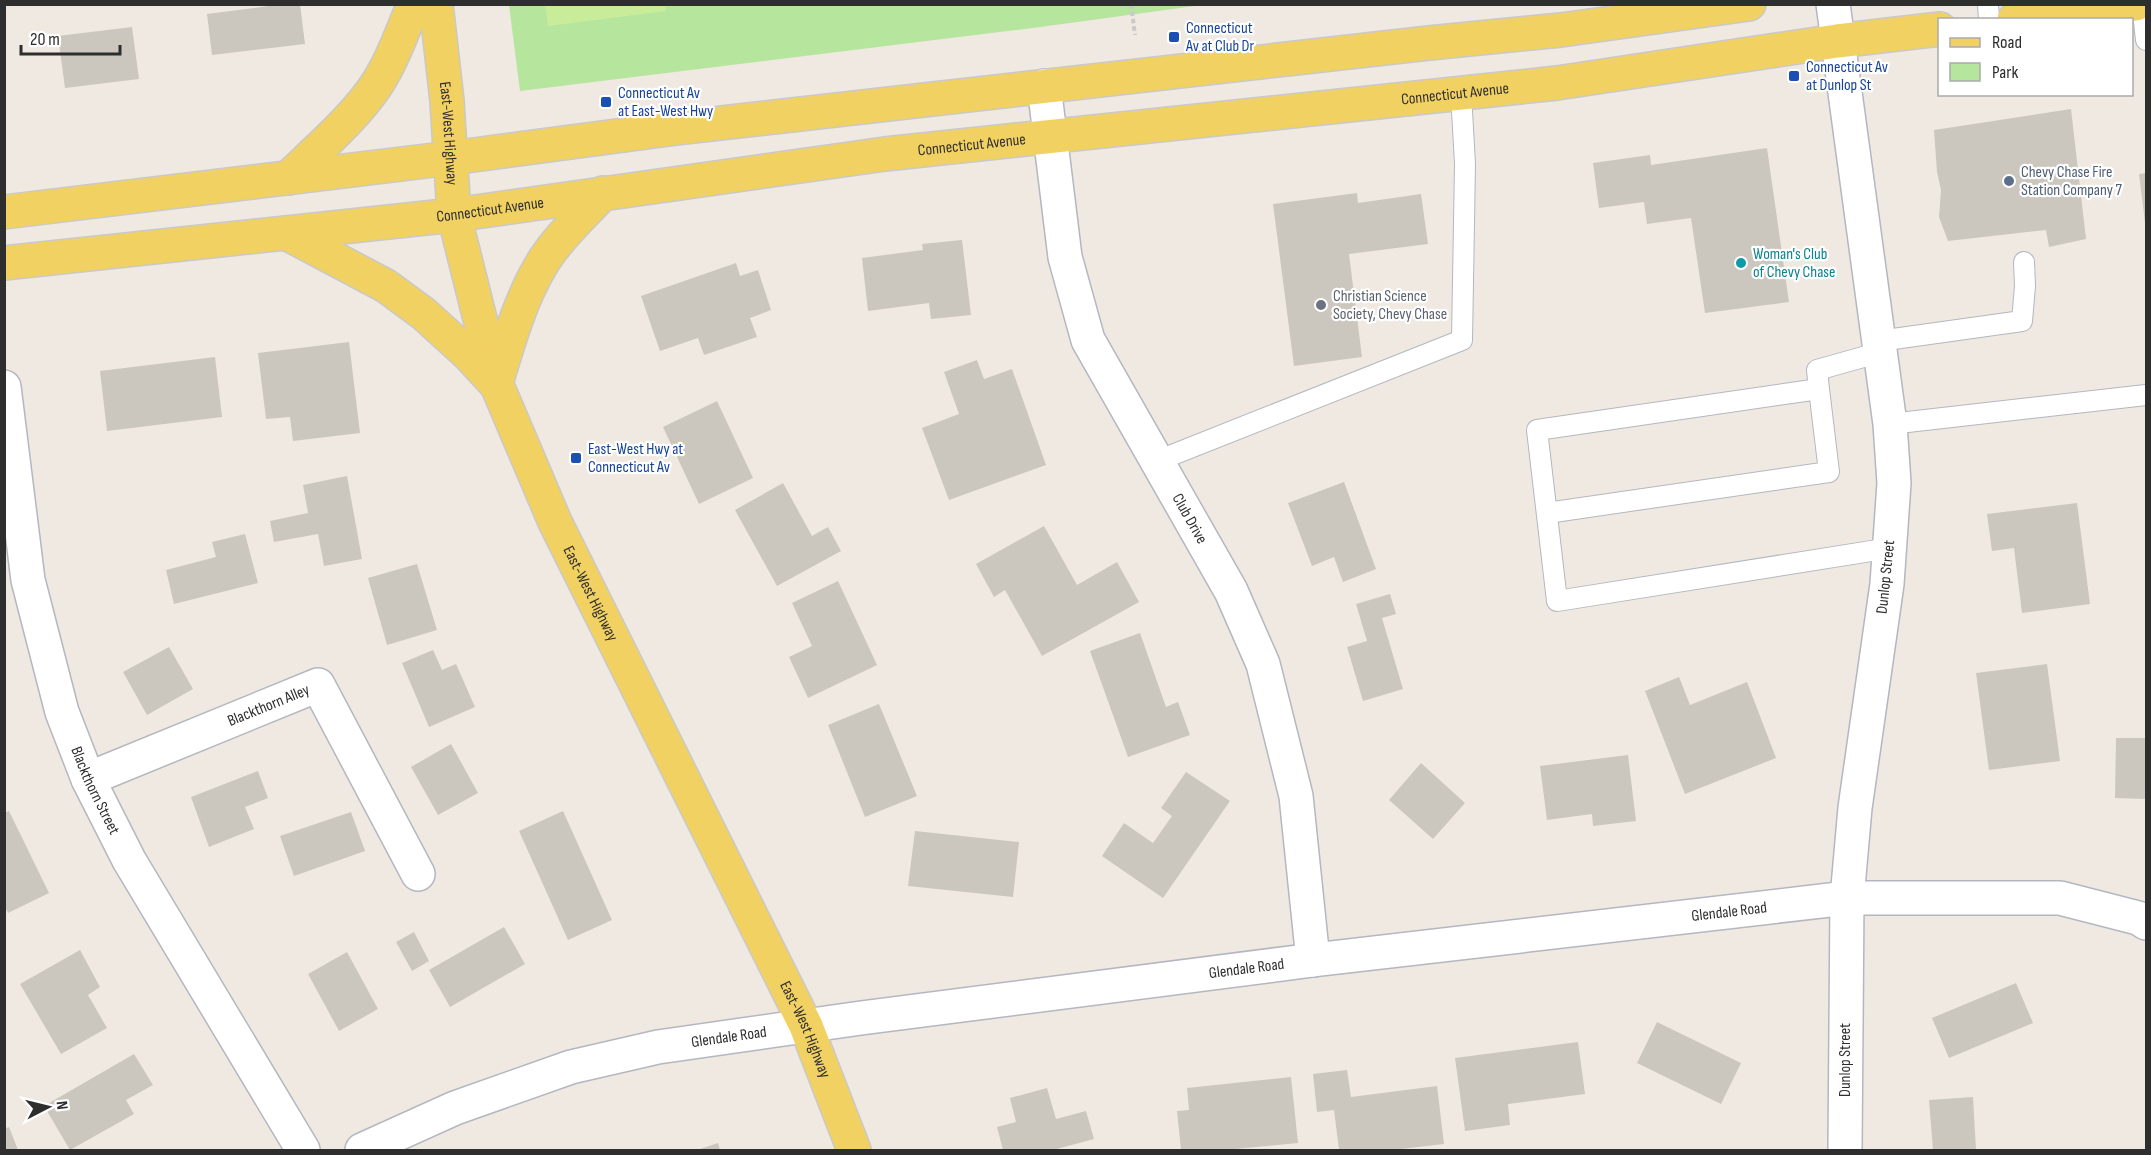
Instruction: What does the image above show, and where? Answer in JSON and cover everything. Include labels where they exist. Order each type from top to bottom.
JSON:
[{"type":"main road","points":[[288,178],[330,137],[367,96],[383,74],[414,4]]},
{"type":"main road","name":"East-West Highway","points":[[436,4],[446,85],[454,215],[496,383],[555,522],[806,1026],[854,1150]]},
{"type":"main road","points":[[4,212],[677,128],[1561,30],[1749,4]]},
{"type":"main road","points":[[2029,18],[2136,4]]},
{"type":"main road","name":"Connecticut Avenue","points":[[4,263],[454,215],[885,154],[1557,83],[1837,41],[1938,29]]},
{"type":"main road","points":[[286,233],[386,286],[424,314],[496,383],[522,302],[541,265],[603,193]]},
{"type":"street","name":"Dunlop Street","points":[[1833,4],[1890,424],[1894,483],[1887,584],[1855,808],[1847,898],[1845,1150]]},
{"type":"street","name":"Club Drive","points":[[1044,86],[1065,257],[1088,340],[1231,591],[1263,664],[1296,796],[1313,960]]},
{"type":"street","name":"Blackthorn Street","points":[[4,387],[28,580],[62,712],[88,779],[129,860],[303,1150]]},
{"type":"street","name":"Blackthorn Alley","points":[[88,779],[318,685],[418,874]]},
{"type":"street","name":"Glendale Road","points":[[362,1150],[455,1108],[571,1068],[658,1047],[1313,960],[1847,898],[2060,898],[2138,918],[2146,923]]},
{"type":"lane","points":[[2142,4],[2146,40]]},
{"type":"lane","points":[[1156,461],[1462,340],[1465,164],[1461,93]]},
{"type":"lane","points":[[1548,513],[1829,472],[1817,370],[1880,346],[2022,321],[2025,286],[2024,262]]},
{"type":"lane","points":[[1819,389],[1537,430],[1557,601],[1890,548]]},
{"type":"lane","points":[[1890,424],[2146,395]]},
{"type":"path","points":[[1131,4],[1135,35]]},
{"type":"green space","points":[[509,5],[1202,5],[520,91]]},
{"type":"green space","points":[[545,5],[665,5],[666,11],[548,26]]},
{"type":"building","points":[[300,4],[305,44],[212,55],[207,14]]},
{"type":"building","points":[[132,27],[139,79],[65,88],[58,36]]},
{"type":"building","name":"Chevy Chase Fire Station Company 7","points":[[2071,109],[2086,239],[2049,247],[2046,230],[1948,241],[1939,217],[1941,190],[1937,172],[1934,130]]},
{"type":"building","name":"Woman's Club of Chevy Chase","points":[[1767,148],[1789,302],[1705,313],[1691,218],[1647,224],[1644,202],[1599,208],[1593,163],[1650,155],[1651,165]]},
{"type":"building","points":[[2146,173],[2146,223],[2145,223],[2139,174]]},
{"type":"building","name":"Christian Science Society, Chevy Chase","points":[[1357,193],[1358,203],[1421,194],[1428,244],[1349,254],[1362,357],[1294,366],[1273,204]]},
{"type":"building","points":[[962,240],[971,315],[931,319],[929,303],[868,311],[862,258],[923,250],[922,244]]},
{"type":"building","points":[[736,263],[740,276],[758,270],[771,310],[750,318],[757,337],[704,355],[698,338],[660,351],[641,296]]},
{"type":"building","points":[[349,342],[360,433],[293,441],[290,417],[266,419],[258,353]]},
{"type":"building","points":[[215,357],[222,417],[107,431],[100,371]]},
{"type":"building","points":[[977,360],[984,379],[1012,369],[1046,465],[949,500],[922,428],[959,414],[944,372]]},
{"type":"building","points":[[717,401],[753,478],[699,504],[663,427]]},
{"type":"building","points":[[347,476],[362,559],[324,566],[318,534],[274,542],[270,521],[308,513],[303,485]]},
{"type":"building","points":[[1344,482],[1376,569],[1343,582],[1334,557],[1312,566],[1288,503]]},
{"type":"building","points":[[783,483],[812,536],[828,527],[841,551],[777,586],[735,510]]},
{"type":"building","points":[[2077,503],[2090,604],[2022,613],[2014,548],[1992,551],[1987,514]]},
{"type":"building","points":[[1044,526],[1077,585],[1117,562],[1139,602],[1042,656],[1005,590],[994,597],[976,564]]},
{"type":"building","points":[[245,534],[258,583],[174,604],[166,570],[216,557],[212,542]]},
{"type":"building","points":[[417,564],[437,630],[387,645],[368,578]]},
{"type":"building","points":[[838,581],[877,665],[808,698],[789,657],[812,646],[792,603]]},
{"type":"building","points":[[1390,594],[1396,614],[1382,618],[1403,689],[1363,701],[1347,647],[1367,641],[1356,604]]},
{"type":"building","points":[[1140,633],[1166,707],[1178,702],[1190,735],[1128,757],[1090,651]]},
{"type":"building","points":[[169,647],[193,689],[147,715],[123,672]]},
{"type":"building","points":[[433,650],[442,670],[456,664],[475,707],[429,727],[402,663]]},
{"type":"building","points":[[2047,664],[2060,761],[1989,770],[1976,673]]},
{"type":"building","points":[[1679,677],[1690,705],[1747,682],[1776,758],[1685,794],[1645,691]]},
{"type":"building","points":[[879,704],[917,796],[865,817],[828,725]]},
{"type":"building","points":[[2116,738],[2146,738],[2146,799],[2115,798]]},
{"type":"building","points":[[451,744],[478,793],[438,815],[411,767]]},
{"type":"building","points":[[1628,755],[1636,821],[1593,826],[1592,814],[1547,820],[1540,766]]},
{"type":"building","points":[[1421,763],[1465,803],[1433,839],[1389,800]]},
{"type":"building","points":[[258,771],[268,798],[245,807],[254,829],[209,847],[191,797]]},
{"type":"building","points":[[1186,772],[1230,801],[1163,898],[1102,856],[1124,823],[1153,843],[1172,816],[1161,808]]},
{"type":"building","points":[[9,811],[49,893],[8,913],[4,905],[4,813]]},
{"type":"building","points":[[563,811],[612,920],[568,940],[519,831]]},
{"type":"building","points":[[351,812],[365,851],[294,876],[280,836]]},
{"type":"building","points":[[915,831],[1019,842],[1013,897],[908,886]]},
{"type":"building","points":[[504,927],[525,964],[450,1007],[429,970]]},
{"type":"building","points":[[414,932],[429,961],[412,971],[396,942]]},
{"type":"building","points":[[80,950],[100,987],[88,995],[107,1028],[61,1054],[20,984]]},
{"type":"building","points":[[347,952],[378,1009],[339,1031],[308,974]]},
{"type":"building","points":[[2016,983],[2033,1023],[1949,1058],[1932,1018]]},
{"type":"building","points":[[1657,1022],[1741,1063],[1721,1104],[1637,1063]]},
{"type":"building","points":[[1578,1042],[1585,1094],[1508,1104],[1510,1125],[1465,1131],[1455,1058]]},
{"type":"building","points":[[134,1054],[153,1085],[126,1100],[134,1114],[70,1150],[44,1106]]},
{"type":"building","points":[[1347,1070],[1351,1097],[1437,1086],[1444,1144],[1393,1150],[1339,1150],[1334,1110],[1317,1112],[1313,1074]]},
{"type":"building","points":[[1291,1077],[1298,1143],[1225,1150],[1181,1150],[1177,1111],[1189,1110],[1187,1088]]},
{"type":"building","points":[[1047,1088],[1056,1119],[1086,1111],[1094,1139],[1053,1150],[1003,1150],[997,1127],[1016,1122],[1010,1098]]},
{"type":"building","points":[[1973,1097],[1976,1150],[1933,1150],[1929,1100]]},
{"type":"building","points":[[9,1127],[18,1150],[4,1150],[4,1129]]},
{"type":"building","points":[[718,1143],[720,1150],[697,1150]]},
{"type":"place","name":"Connecticut Av at Club Dr","points":[[1174,37]]},
{"type":"place","name":"Connecticut Av at Dunlop St","points":[[1794,76]]},
{"type":"place","name":"Connecticut Av at East-West Hwy","points":[[606,102]]},
{"type":"place","name":"Chevy Chase Fire Station Company 7","points":[[2009,181]]},
{"type":"place","name":"Woman's Club of Chevy Chase","points":[[1741,263]]},
{"type":"place","name":"Christian Science Society, Chevy Chase","points":[[1321,305]]},
{"type":"place","name":"East-West Hwy at Connecticut Av","points":[[576,458]]}]
